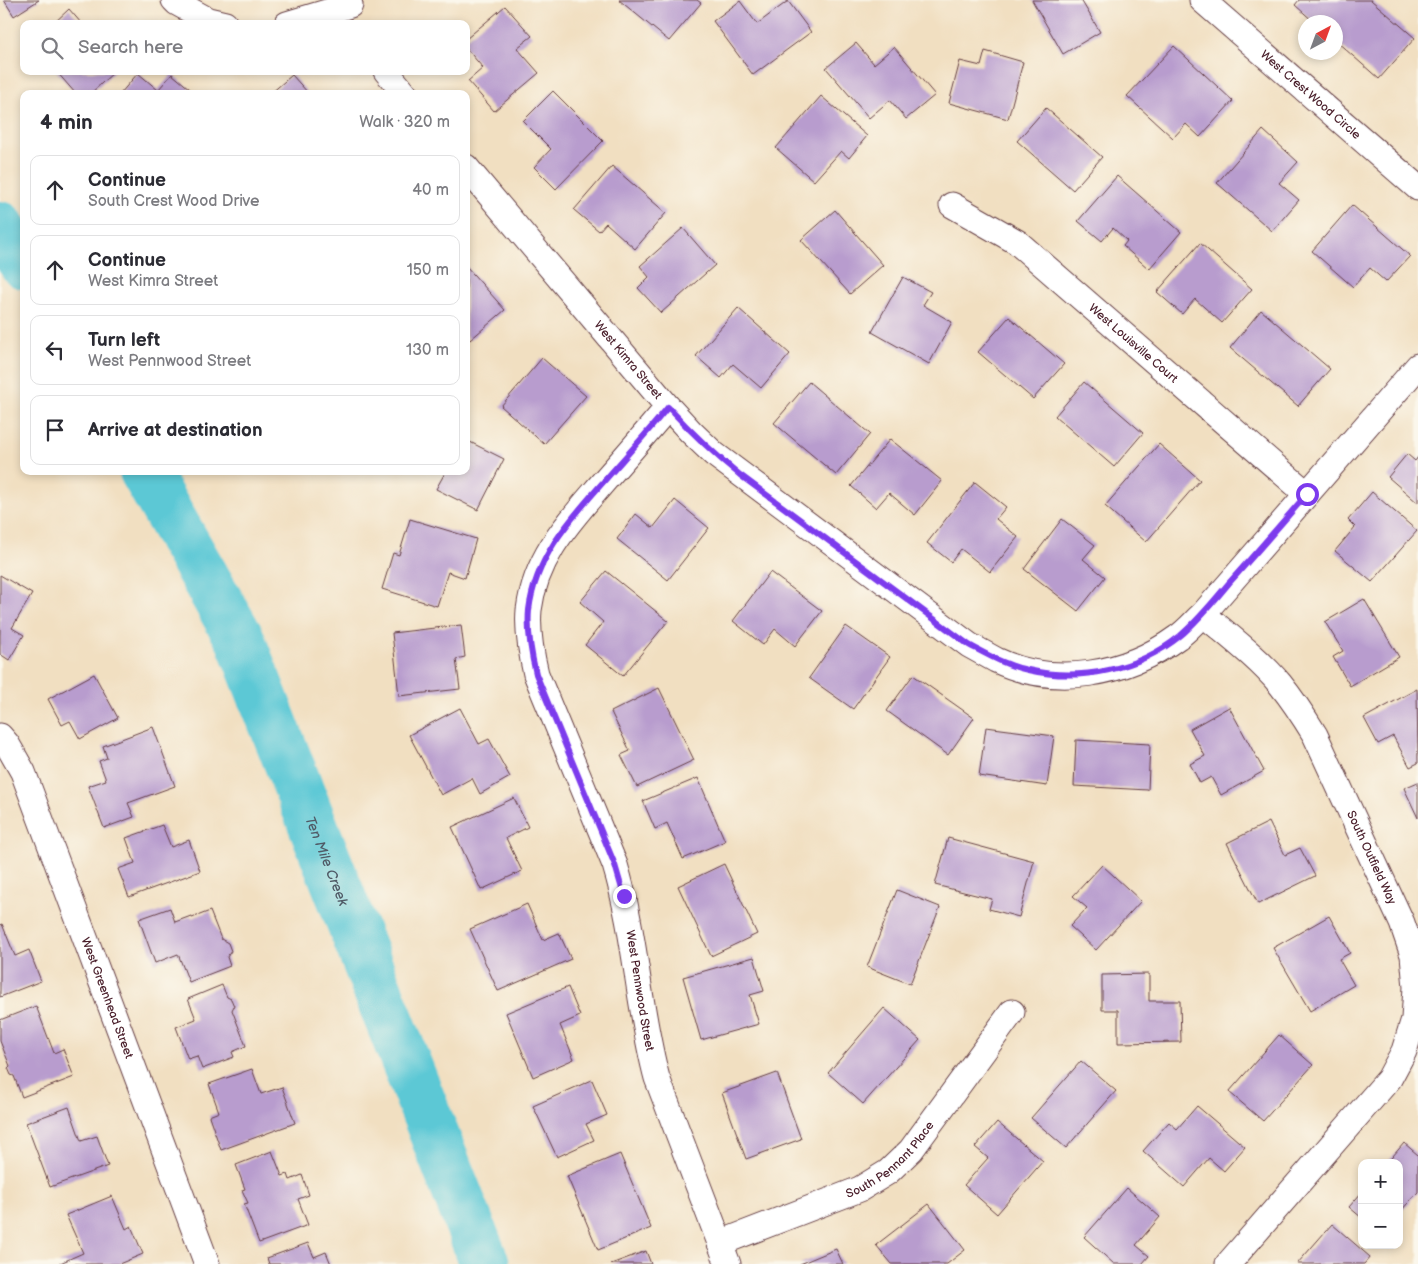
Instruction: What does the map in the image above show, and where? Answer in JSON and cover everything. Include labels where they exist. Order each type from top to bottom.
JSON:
[{"type":"street","points":[[174,0],[208,20]]},
{"type":"street","name":"West Crest Wood Circle","points":[[1202,0],[1418,188]]},
{"type":"street","points":[[306,20],[352,10]]},
{"type":"street","points":[[389,75],[402,90]]},
{"type":"street","name":"West Kimra Street","points":[[470,172],[696,438],[740,475],[961,639],[997,660],[1028,670],[1060,675],[1091,674],[1123,667],[1153,654],[1180,636],[1203,614],[1418,366]]},
{"type":"street","name":"West Louisville Court","points":[[952,205],[1017,242],[1307,494]]},
{"type":"street","name":"West Pennwood Street","points":[[668,407],[567,523],[549,549],[536,579],[529,610],[529,643],[536,674],[615,865],[624,896],[648,1047],[657,1078],[724,1254]]},
{"type":"street","name":"South Outfield Way","points":[[1203,614],[1279,682],[1298,707],[1315,735],[1402,923],[1413,955],[1416,987],[1414,1020],[1404,1051],[1389,1079],[1228,1264]]},
{"type":"street","name":"West Greenhead Street","points":[[0,736],[7,744],[23,772],[206,1264]]},
{"type":"street","name":"South Pennant Place","points":[[724,1254],[860,1189],[888,1172],[912,1150],[1012,1012]]},
{"type":"building","points":[[4,0],[39,0],[14,16]]},
{"type":"building","points":[[619,0],[697,0],[701,3],[669,41]]},
{"type":"building","points":[[1032,0],[1081,0],[1100,32],[1063,54]]},
{"type":"building","points":[[1299,0],[1371,0],[1415,38],[1379,79],[1343,47],[1343,15],[1306,15],[1295,5]]},
{"type":"building","points":[[740,1],[757,24],[788,1],[811,32],[753,75],[713,21]]},
{"type":"building","points":[[505,6],[532,36],[517,48],[539,73],[494,111],[468,81],[483,68],[470,53],[470,36]]},
{"type":"building","points":[[69,9],[79,20],[57,20]]},
{"type":"building","points":[[856,43],[874,64],[894,47],[935,95],[906,119],[890,100],[869,118],[826,68]]},
{"type":"building","points":[[1174,46],[1233,101],[1200,137],[1186,124],[1173,138],[1127,96]]},
{"type":"building","points":[[985,51],[1023,62],[1008,119],[949,103],[960,61],[981,66]]},
{"type":"building","points":[[59,75],[111,75],[94,90],[73,90]]},
{"type":"building","points":[[136,75],[140,75],[158,90],[123,90]]},
{"type":"building","points":[[173,75],[191,90],[158,90]]},
{"type":"building","points":[[292,75],[305,90],[275,90]]},
{"type":"building","points":[[553,91],[603,141],[556,189],[534,167],[551,149],[523,121]]},
{"type":"building","points":[[821,96],[867,136],[849,158],[841,151],[814,181],[776,148]]},
{"type":"building","points":[[1046,108],[1102,157],[1073,190],[1017,141]]},
{"type":"building","points":[[1263,130],[1298,162],[1279,183],[1299,200],[1272,231],[1217,183]]},
{"type":"building","points":[[612,166],[666,213],[635,249],[606,223],[599,231],[574,210]]},
{"type":"building","points":[[1117,176],[1181,232],[1149,269],[1123,246],[1127,241],[1113,228],[1102,241],[1078,221]]},
{"type":"building","points":[[1352,205],[1410,256],[1386,282],[1370,268],[1353,287],[1312,251]]},
{"type":"building","points":[[835,210],[883,265],[850,294],[801,240]]},
{"type":"building","points":[[683,228],[715,265],[661,313],[638,288],[649,277],[640,266]]},
{"type":"building","points":[[1200,243],[1252,289],[1222,323],[1195,299],[1182,314],[1157,292]]},
{"type":"building","points":[[470,271],[505,310],[470,340]]},
{"type":"building","points":[[903,277],[931,292],[923,305],[952,322],[929,364],[872,332]]},
{"type":"building","points":[[738,308],[790,354],[761,388],[733,364],[721,378],[696,356]]},
{"type":"building","points":[[1261,310],[1330,369],[1298,406],[1230,348]]},
{"type":"building","points":[[1009,317],[1064,364],[1033,399],[978,352]]},
{"type":"building","points":[[542,358],[586,396],[544,444],[501,406]]},
{"type":"building","points":[[809,382],[870,434],[836,475],[774,423]]},
{"type":"building","points":[[1084,382],[1143,433],[1114,467],[1055,416]]},
{"type":"building","points":[[890,439],[942,481],[915,515],[889,493],[876,508],[851,486]]},
{"type":"building","points":[[470,442],[504,459],[478,510],[436,489],[444,475],[470,475]]},
{"type":"building","points":[[1159,444],[1200,480],[1146,542],[1105,506]]},
{"type":"building","points":[[1407,454],[1415,461],[1418,457],[1418,503],[1388,477]]},
{"type":"building","points":[[975,482],[1006,507],[996,519],[1018,537],[990,572],[961,549],[951,562],[927,543]]},
{"type":"building","points":[[1372,492],[1417,531],[1372,582],[1335,551],[1355,527],[1348,520]]},
{"type":"building","points":[[675,500],[709,528],[668,580],[617,539],[636,514],[653,528]]},
{"type":"building","points":[[410,519],[476,539],[465,578],[448,572],[437,606],[382,589],[393,553],[399,555]]},
{"type":"building","points":[[1062,519],[1095,545],[1083,559],[1105,577],[1078,611],[1024,569]]},
{"type":"building","points":[[606,571],[668,621],[623,676],[585,645],[603,622],[580,602]]},
{"type":"building","points":[[770,572],[822,611],[795,646],[775,629],[763,645],[733,621]]},
{"type":"building","points":[[0,575],[32,594],[12,628],[24,635],[9,660],[0,654]]},
{"type":"building","points":[[1364,599],[1399,657],[1350,686],[1333,657],[1343,651],[1325,622]]},
{"type":"building","points":[[461,625],[465,657],[456,659],[460,689],[399,696],[392,633]]},
{"type":"building","points":[[846,626],[890,657],[853,709],[809,678]]},
{"type":"building","points":[[94,674],[118,718],[80,739],[70,721],[62,725],[48,699]]},
{"type":"building","points":[[913,675],[974,718],[948,755],[887,711]]},
{"type":"building","points":[[659,688],[694,760],[637,787],[621,755],[630,751],[611,712]]},
{"type":"building","points":[[1417,689],[1418,763],[1410,767],[1393,736],[1378,744],[1364,718]]},
{"type":"building","points":[[1229,707],[1264,771],[1221,795],[1211,777],[1200,783],[1190,764],[1205,756],[1190,729]]},
{"type":"building","points":[[460,708],[479,744],[489,739],[510,777],[480,794],[472,778],[441,795],[409,735]]},
{"type":"building","points":[[153,727],[175,786],[128,803],[134,817],[104,828],[88,786],[106,780],[99,761],[107,758],[103,746]]},
{"type":"building","points":[[986,727],[1054,736],[1047,786],[979,776]]},
{"type":"building","points":[[1076,740],[1150,744],[1148,790],[1074,786]]},
{"type":"building","points":[[698,778],[725,841],[683,859],[667,823],[655,829],[643,801]]},
{"type":"building","points":[[1418,782],[1418,818],[1404,788]]},
{"type":"building","points":[[514,798],[528,827],[506,838],[522,871],[481,890],[452,827]]},
{"type":"building","points":[[1269,822],[1285,855],[1300,848],[1315,876],[1258,904],[1227,843]]},
{"type":"building","points":[[162,825],[171,847],[189,840],[200,871],[129,897],[118,869],[135,863],[126,838]]},
{"type":"building","points":[[948,838],[1034,861],[1019,917],[989,909],[992,899],[935,885]]},
{"type":"building","points":[[724,864],[757,934],[711,956],[678,886]]},
{"type":"building","points":[[1102,865],[1141,901],[1096,950],[1070,926],[1087,908],[1073,896]]},
{"type":"building","points":[[897,890],[940,907],[910,984],[867,967]]},
{"type":"building","points":[[527,904],[543,940],[559,933],[571,959],[498,991],[470,929]]},
{"type":"building","points":[[170,908],[175,922],[210,911],[221,939],[228,943],[231,951],[227,957],[230,966],[189,982],[178,954],[155,963],[139,919]]},
{"type":"building","points":[[1329,916],[1350,953],[1339,959],[1354,985],[1310,1011],[1273,948]]},
{"type":"building","points":[[2,924],[15,956],[29,950],[41,981],[0,997],[0,925]]},
{"type":"building","points":[[754,957],[764,991],[750,995],[759,1024],[701,1040],[683,977]]},
{"type":"building","points":[[1149,974],[1149,1001],[1180,1001],[1181,1042],[1118,1043],[1118,1010],[1102,1010],[1102,975]]},
{"type":"building","points":[[222,985],[227,997],[231,999],[234,1006],[232,1010],[246,1046],[232,1052],[234,1057],[202,1069],[197,1056],[188,1059],[176,1027],[196,1019],[188,999]]},
{"type":"building","points":[[568,987],[580,1016],[560,1025],[574,1059],[533,1077],[506,1013]]},
{"type":"building","points":[[36,1006],[54,1053],[63,1049],[74,1077],[22,1097],[14,1076],[11,1075],[8,1068],[10,1066],[0,1041],[0,1020]]},
{"type":"building","points":[[884,1008],[920,1040],[863,1104],[828,1073]]},
{"type":"building","points":[[1279,1035],[1313,1065],[1263,1121],[1229,1092]]},
{"type":"building","points":[[1081,1061],[1116,1091],[1066,1148],[1031,1118]]},
{"type":"building","points":[[252,1069],[261,1094],[282,1087],[295,1123],[221,1150],[209,1116],[219,1112],[209,1084]]},
{"type":"building","points":[[777,1073],[801,1139],[746,1159],[722,1093]]},
{"type":"building","points":[[592,1080],[607,1115],[586,1124],[594,1140],[557,1157],[533,1106]]},
{"type":"building","points":[[1197,1106],[1245,1147],[1224,1171],[1209,1158],[1184,1187],[1143,1151],[1169,1122],[1177,1129]]},
{"type":"building","points":[[69,1107],[81,1141],[97,1136],[108,1166],[50,1187],[26,1123]]},
{"type":"building","points":[[997,1122],[1043,1161],[997,1214],[964,1185],[988,1158],[975,1147]]},
{"type":"building","points":[[1404,1143],[1418,1155],[1418,1192],[1403,1209],[1403,1159],[1390,1159]]},
{"type":"building","points":[[272,1151],[282,1176],[288,1174],[290,1180],[302,1175],[309,1195],[298,1199],[308,1225],[259,1243],[244,1204],[248,1203],[242,1190],[245,1189],[236,1165]]},
{"type":"building","points":[[620,1154],[651,1228],[598,1250],[567,1176]]},
{"type":"building","points":[[1127,1188],[1160,1217],[1136,1245],[1149,1256],[1142,1264],[1114,1264],[1084,1237]]},
{"type":"building","points":[[112,1196],[126,1229],[131,1226],[143,1254],[119,1264],[58,1264],[83,1253],[66,1215]]},
{"type":"building","points":[[1358,1197],[1358,1215],[1349,1207]]},
{"type":"building","points":[[929,1204],[965,1250],[947,1264],[892,1264],[876,1245]]},
{"type":"building","points":[[1332,1224],[1358,1247],[1358,1249],[1361,1249],[1370,1257],[1364,1264],[1297,1264]]},
{"type":"building","points":[[308,1243],[314,1257],[326,1252],[331,1264],[269,1264],[267,1258]]},
{"type":"building","points":[[836,1249],[843,1264],[800,1264]]},
{"type":"building","points":[[646,1251],[651,1264],[611,1264]]},
{"type":"waterway","name":"Ten Mile Creek","points":[[0,226],[20,258]]},
{"type":"waterway","name":"Ten Mile Creek","points":[[146,475],[240,639],[485,1264]]},
{"type":"route","points":[[624,896],[615,865],[536,674],[529,643],[529,610],[536,579],[549,549],[567,523],[668,407],[690,432],[740,475],[969,645],[997,660],[1028,670],[1060,675],[1091,674],[1123,667],[1153,654],[1180,636],[1203,614],[1307,494]]}]
